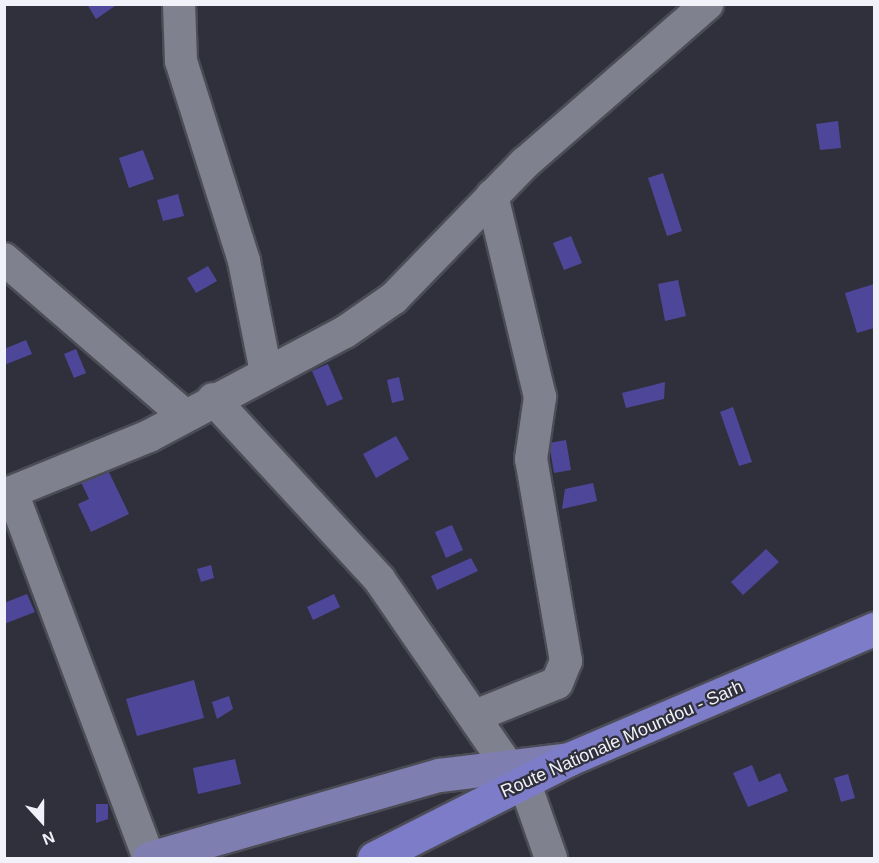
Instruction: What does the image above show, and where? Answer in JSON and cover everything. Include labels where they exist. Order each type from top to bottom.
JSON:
[{"type":"highway","name":"Route Nationale Moundou - Sarh","points":[[374,858],[515,772],[570,759],[874,629]]},
{"type":"main road","points":[[149,858],[349,797],[515,772]]},
{"type":"street","points":[[179,4],[181,61],[244,261],[266,372]]},
{"type":"street","points":[[149,858],[8,494],[149,436],[183,414],[345,332],[394,298],[492,196],[707,4]]},
{"type":"street","points":[[475,716],[557,683],[566,661],[531,459],[540,397],[492,196]]},
{"type":"street","points":[[4,259],[183,414]]},
{"type":"street","points":[[213,399],[379,579],[515,772],[550,858]]},
{"type":"building","points":[[87,4],[118,4],[96,19]]},
{"type":"building","points":[[838,121],[841,148],[820,150],[816,124]]},
{"type":"building","points":[[143,150],[154,179],[129,188],[119,158]]},
{"type":"building","points":[[663,173],[682,231],[667,236],[648,178]]},
{"type":"building","points":[[178,194],[184,216],[163,221],[157,200]]},
{"type":"building","points":[[571,236],[582,263],[564,270],[553,243]]},
{"type":"building","points":[[208,266],[217,281],[196,293],[187,278]]},
{"type":"building","points":[[678,280],[686,316],[665,321],[658,284]]},
{"type":"building","points":[[874,284],[874,328],[857,333],[845,293]]},
{"type":"building","points":[[26,340],[32,354],[4,365],[4,349]]},
{"type":"building","points":[[76,349],[86,373],[74,378],[64,354]]},
{"type":"building","points":[[328,364],[343,399],[327,406],[312,371]]},
{"type":"building","points":[[399,377],[404,400],[392,403],[387,380]]},
{"type":"building","points":[[665,382],[664,399],[626,408],[622,393]]},
{"type":"building","points":[[733,407],[752,462],[739,466],[720,412]]},
{"type":"building","points":[[396,436],[409,459],[376,478],[363,454]]},
{"type":"building","points":[[566,440],[571,470],[554,473],[549,443]]},
{"type":"building","points":[[107,468],[129,514],[91,532],[78,504],[89,499],[80,480]]},
{"type":"building","points":[[593,483],[597,501],[562,509],[565,489]]},
{"type":"building","points":[[452,525],[463,550],[446,558],[435,532]]},
{"type":"building","points":[[766,549],[779,562],[743,595],[731,582]]},
{"type":"building","points":[[471,558],[478,571],[437,590],[431,576]]},
{"type":"building","points":[[211,565],[214,578],[201,582],[197,569]]},
{"type":"building","points":[[27,594],[35,612],[4,624],[4,603]]},
{"type":"building","points":[[334,594],[340,607],[313,620],[307,607]]},
{"type":"building","points":[[194,680],[204,718],[137,736],[126,699]]},
{"type":"building","points":[[229,696],[233,709],[217,719],[212,702]]},
{"type":"building","points":[[235,759],[241,784],[198,794],[193,768]]},
{"type":"building","points":[[752,765],[759,782],[780,773],[788,791],[748,807],[733,773]]},
{"type":"building","points":[[848,774],[855,798],[841,802],[834,778]]},
{"type":"building","points":[[96,804],[108,804],[108,819],[96,823]]}]
